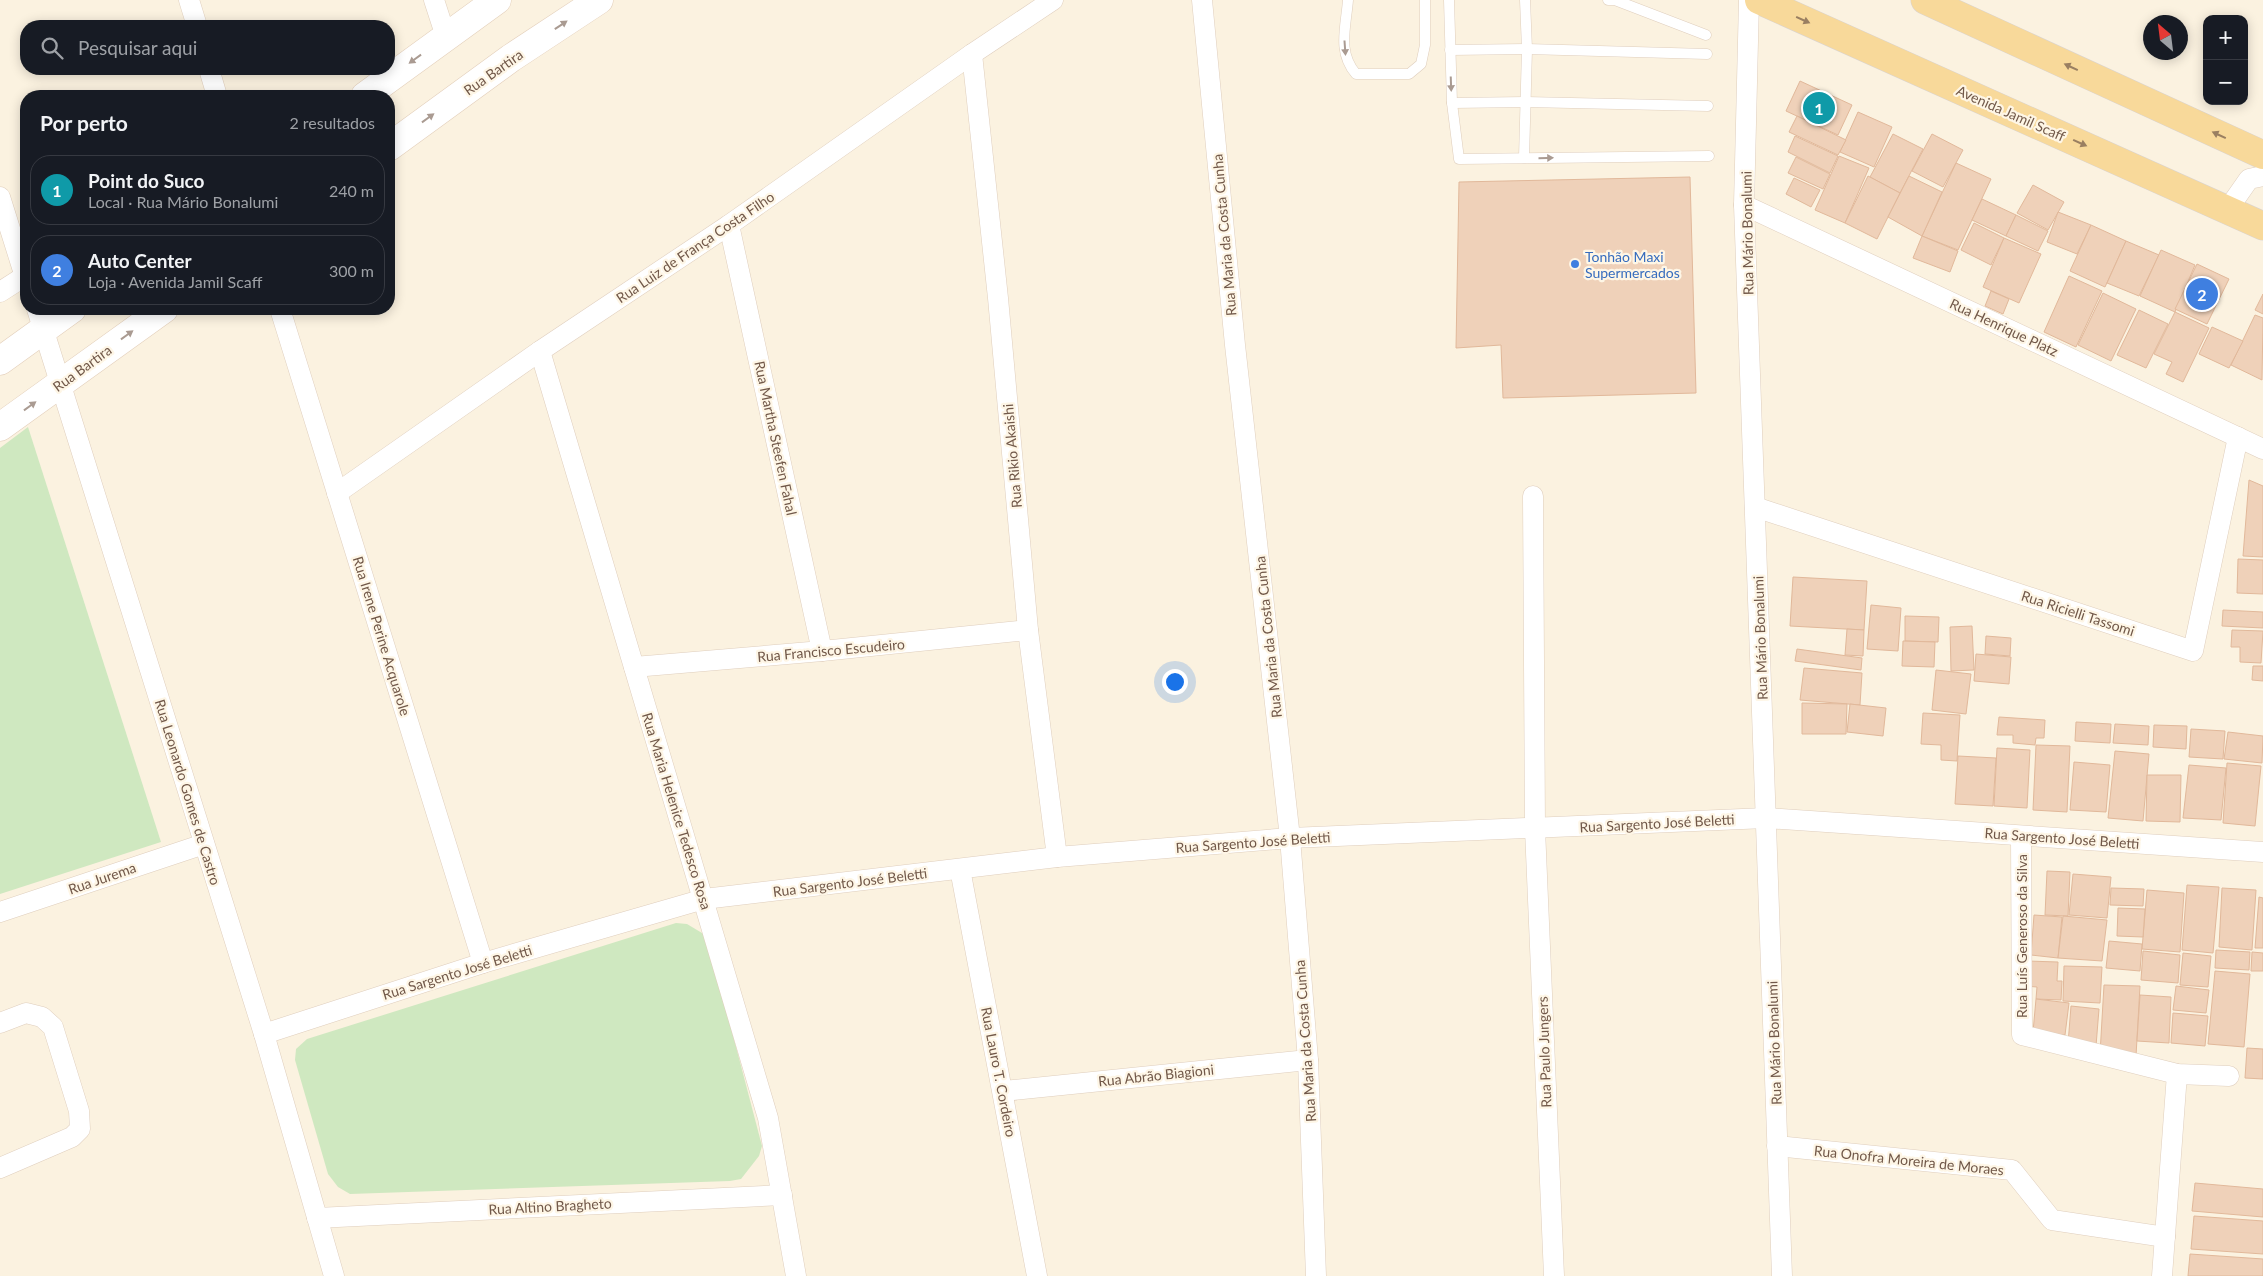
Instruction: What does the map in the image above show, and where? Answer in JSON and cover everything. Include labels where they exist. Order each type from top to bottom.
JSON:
[{"type":"main road","name":"Avenida Jamil Scaff","points":[[1759,0],[2263,226]]},
{"type":"main road","points":[[1925,0],[2263,155]]},
{"type":"street","points":[[189,0],[195,20]]},
{"type":"street","points":[[434,0],[446,36]]},
{"type":"street","points":[[395,74],[497,0]]},
{"type":"street","name":"Rua Bartira","points":[[395,143],[511,58],[599,0]]},
{"type":"street","name":"Rua Luiz de França Costa Filho","points":[[338,494],[540,351],[729,225],[972,54],[1053,0]]},
{"type":"street","name":"Rua Maria da Costa Cunha","points":[[1202,0],[1236,355],[1290,838],[1308,1060],[1316,1276]]},
{"type":"street","name":"Rua Mário Bonalumi","points":[[1750,0],[1744,206],[1782,1276]]},
{"type":"street","name":"Rua Rikio Akaishi","points":[[972,54],[998,298],[1028,630],[1057,857]]},
{"type":"street","points":[[211,75],[215,90]]},
{"type":"street","points":[[373,90],[393,75]]},
{"type":"street","points":[[2228,209],[2249,179],[2263,176]]},
{"type":"street","points":[[0,197],[20,259]]},
{"type":"street","name":"Rua Henrique Platz","points":[[1744,206],[2263,448]]},
{"type":"street","name":"Rua Martha Steefen Fahal","points":[[729,225],[822,652]]},
{"type":"street","points":[[0,292],[20,281]]},
{"type":"street","points":[[0,360],[40,319],[53,315]]},
{"type":"street","name":"Rua Bartira","points":[[0,427],[156,315]]},
{"type":"street","name":"Rua Irene Perine Acquarole","points":[[282,315],[483,963]]},
{"type":"street","name":"Rua Leonardo Gomes de Castro","points":[[40,319],[264,1034],[334,1276]]},
{"type":"street","name":"Rua Maria Helenice Tedesco Rosa","points":[[540,351],[768,1118],[796,1276]]},
{"type":"street","name":"Rua Ricielli Tassomi","points":[[1755,507],[2193,651],[2238,437]]},
{"type":"street","name":"Rua Paulo Jungers","points":[[1533,496],[1535,829],[1554,1276]]},
{"type":"street","name":"Rua Francisco Escudeiro","points":[[634,667],[822,652],[1028,630]]},
{"type":"street","name":"Rua Sargento José Beletti","points":[[264,1034],[483,963],[704,899],[1057,857],[1290,838],[1766,818],[2263,852]]},
{"type":"street","name":"Rua Luís Generoso da Silva","points":[[2021,836],[2022,1035],[2177,1074],[2229,1076]]},
{"type":"street","name":"Rua Jurema","points":[[0,912],[204,844]]},
{"type":"street","name":"Rua Lauro T. Cordeiro","points":[[960,869],[1004,1091],[1037,1276]]},
{"type":"street","points":[[0,1023],[26,1013],[42,1017],[53,1027],[79,1111],[80,1129],[72,1137],[0,1168]]},
{"type":"street","name":"Rua Abrão Biagioni","points":[[1004,1091],[1308,1060]]},
{"type":"street","points":[[2162,1276],[2177,1074]]},
{"type":"street","name":"Rua Onofra Moreira de Moraes","points":[[1777,1146],[2012,1170],[2052,1220],[2164,1237]]},
{"type":"street","name":"Rua Altino Bragheto","points":[[317,1218],[782,1195]]},
{"type":"lane","points":[[1348,0],[1343,49],[1347,64],[1356,74],[1409,74],[1420,64],[1425,45],[1425,0]]},
{"type":"lane","points":[[1448,0],[1452,103],[1459,159],[1709,156]]},
{"type":"lane","points":[[1524,158],[1527,49],[1525,0]]},
{"type":"lane","points":[[1608,0],[1615,0],[1706,35]]},
{"type":"lane","points":[[1450,50],[1527,49],[1707,54]]},
{"type":"lane","points":[[1452,103],[1526,102],[1708,106]]},
{"type":"green space","points":[[28,427],[161,842],[0,894],[0,448]]},
{"type":"green space","points":[[676,923],[687,924],[707,936],[762,1146],[759,1156],[741,1179],[730,1181],[350,1194],[338,1187],[328,1174],[295,1060],[296,1049],[307,1039]]},
{"type":"building","points":[[1800,81],[1852,105],[1838,135],[1786,111]]},
{"type":"building","points":[[1858,112],[1892,127],[1874,167],[1840,152]]},
{"type":"building","points":[[1797,116],[1846,140],[1838,155],[1789,132]]},
{"type":"building","points":[[1893,134],[1923,149],[1900,193],[1870,177]]},
{"type":"building","points":[[1932,134],[1963,150],[1943,187],[1912,171]]},
{"type":"building","points":[[1795,136],[1838,156],[1830,173],[1788,152]]},
{"type":"building","points":[[1839,156],[1869,168],[1845,223],[1815,210]]},
{"type":"building","points":[[1796,157],[1830,174],[1823,189],[1788,173]]},
{"type":"building","points":[[1956,163],[1991,179],[1958,250],[1922,236]]},
{"type":"building","points":[[1868,176],[1900,193],[1877,239],[1845,223]]},
{"type":"building","points":[[1909,176],[1942,192],[1922,236],[1888,217]]},
{"type":"building","name":"Tonhão Maxi Supermercados","points":[[1690,177],[1696,393],[1503,398],[1501,345],[1456,348],[1459,182]]},
{"type":"building","points":[[1794,178],[1820,190],[1811,207],[1786,194]]},
{"type":"building","points":[[2033,185],[2064,202],[2048,230],[2017,213]]},
{"type":"building","points":[[1982,199],[2016,215],[2006,236],[1972,220]]},
{"type":"building","points":[[2058,212],[2091,225],[2077,254],[2047,242]]},
{"type":"building","points":[[2016,215],[2048,231],[2038,251],[2006,236]]},
{"type":"building","points":[[1974,223],[2004,238],[1991,265],[1961,250]]},
{"type":"building","points":[[2091,225],[2126,241],[2105,287],[2070,271]]},
{"type":"building","points":[[1922,236],[1958,251],[1950,272],[1913,258]]},
{"type":"building","points":[[2004,238],[2041,254],[2019,303],[1983,287]]},
{"type":"building","points":[[2126,241],[2159,255],[2139,296],[2107,283]]},
{"type":"building","points":[[2161,250],[2195,265],[2175,312],[2140,296]]},
{"type":"building","points":[[2197,264],[2229,279],[2207,324],[2175,309]]},
{"type":"building","points":[[2069,276],[2102,291],[2076,347],[2044,332]]},
{"type":"building","points":[[1991,291],[2009,299],[2003,314],[1985,306]]},
{"type":"building","points":[[2103,293],[2136,309],[2111,361],[2078,345]]},
{"type":"building","points":[[2263,294],[2263,314],[2255,310]]},
{"type":"building","points":[[2139,310],[2168,324],[2146,368],[2117,355]]},
{"type":"building","points":[[2175,312],[2209,328],[2183,382],[2166,374],[2172,362],[2154,354]]},
{"type":"building","points":[[2255,315],[2263,318],[2262,380],[2231,365]]},
{"type":"building","points":[[2212,327],[2243,341],[2229,368],[2199,354]]},
{"type":"building","points":[[2249,480],[2263,486],[2263,557],[2243,556]]},
{"type":"building","points":[[2238,559],[2263,560],[2263,594],[2237,593]]},
{"type":"building","points":[[1793,577],[1867,581],[1864,630],[1790,626]]},
{"type":"building","points":[[1871,605],[1901,608],[1898,651],[1867,649]]},
{"type":"building","points":[[2223,610],[2263,612],[2263,628],[2222,626]]},
{"type":"building","points":[[1905,616],[1939,617],[1938,642],[1905,641]]},
{"type":"building","points":[[1972,626],[1974,670],[1951,671],[1950,627]]},
{"type":"building","points":[[1847,629],[1864,630],[1863,656],[1845,655]]},
{"type":"building","points":[[2232,630],[2263,631],[2261,663],[2240,662],[2240,647],[2231,647]]},
{"type":"building","points":[[1986,636],[2011,638],[2010,656],[1985,654]]},
{"type":"building","points":[[1903,641],[1935,642],[1934,667],[1902,666]]},
{"type":"building","points":[[1797,649],[1862,658],[1861,670],[1795,661]]},
{"type":"building","points":[[1976,654],[2011,657],[2009,684],[1974,681]]},
{"type":"building","points":[[2253,666],[2263,666],[2263,681],[2252,680]]},
{"type":"building","points":[[1804,668],[1862,673],[1860,705],[1800,700]]},
{"type":"building","points":[[1936,670],[1971,674],[1966,714],[1932,710]]},
{"type":"building","points":[[1802,703],[1847,704],[1846,734],[1802,734]]},
{"type":"building","points":[[1850,704],[1886,708],[1883,736],[1847,732]]},
{"type":"building","points":[[1923,713],[1960,715],[1957,761],[1941,760],[1941,745],[1921,744]]},
{"type":"building","points":[[1999,717],[2045,720],[2044,738],[2036,738],[2035,745],[2013,743],[2013,735],[1997,735]]},
{"type":"building","points":[[2076,722],[2111,724],[2110,743],[2075,741]]},
{"type":"building","points":[[2115,724],[2149,726],[2148,745],[2113,743]]},
{"type":"building","points":[[2154,725],[2187,726],[2186,749],[2153,747]]},
{"type":"building","points":[[2191,729],[2225,731],[2223,759],[2189,757]]},
{"type":"building","points":[[2228,732],[2263,736],[2262,763],[2224,759]]},
{"type":"building","points":[[2036,745],[2070,746],[2067,812],[2033,810]]},
{"type":"building","points":[[1997,748],[2030,750],[2027,808],[1994,806]]},
{"type":"building","points":[[2115,751],[2149,754],[2143,821],[2108,818]]},
{"type":"building","points":[[1958,756],[1996,758],[1993,806],[1955,804]]},
{"type":"building","points":[[2074,762],[2110,765],[2106,812],[2070,810]]},
{"type":"building","points":[[2227,763],[2261,766],[2255,826],[2223,823]]},
{"type":"building","points":[[2189,765],[2226,768],[2221,820],[2183,818]]},
{"type":"building","points":[[2147,775],[2181,775],[2180,822],[2146,821]]},
{"type":"building","points":[[2047,871],[2070,872],[2068,916],[2045,915]]},
{"type":"building","points":[[2073,874],[2111,877],[2107,918],[2069,915]]},
{"type":"building","points":[[2187,885],[2219,887],[2213,953],[2182,950]]},
{"type":"building","points":[[2111,888],[2144,889],[2143,906],[2110,905]]},
{"type":"building","points":[[2222,888],[2256,890],[2252,950],[2219,947]]},
{"type":"building","points":[[2147,890],[2184,893],[2180,952],[2142,949]]},
{"type":"building","points":[[2259,897],[2263,898],[2263,948],[2255,948]]},
{"type":"building","points":[[2118,908],[2145,909],[2143,937],[2117,936]]},
{"type":"building","points":[[2034,915],[2062,917],[2058,958],[2031,955]]},
{"type":"building","points":[[2063,916],[2107,920],[2102,961],[2058,958]]},
{"type":"building","points":[[2109,941],[2142,944],[2140,971],[2106,968]]},
{"type":"building","points":[[2216,950],[2250,952],[2249,970],[2215,968]]},
{"type":"building","points":[[2143,951],[2180,955],[2178,983],[2141,980]]},
{"type":"building","points":[[2252,952],[2263,953],[2263,971],[2251,971]]},
{"type":"building","points":[[2183,953],[2211,956],[2208,987],[2180,985]]},
{"type":"building","points":[[2027,961],[2058,962],[2057,981],[2062,981],[2061,1000],[2036,999],[2037,987],[2025,986]]},
{"type":"building","points":[[2064,966],[2102,967],[2100,1003],[2063,1001]]},
{"type":"building","points":[[2215,971],[2250,974],[2244,1047],[2208,1044]]},
{"type":"building","points":[[2104,985],[2140,986],[2136,1056],[2100,1054]]},
{"type":"building","points":[[2176,986],[2209,990],[2206,1013],[2173,1010]]},
{"type":"building","points":[[2140,995],[2171,997],[2169,1043],[2137,1041]]},
{"type":"building","points":[[2036,999],[2069,1003],[2065,1035],[2033,1032]]},
{"type":"building","points":[[2071,1006],[2099,1009],[2096,1046],[2068,1044]]},
{"type":"building","points":[[2173,1013],[2208,1016],[2205,1046],[2171,1043]]},
{"type":"building","points":[[2247,1048],[2263,1049],[2263,1079],[2245,1078]]},
{"type":"building","points":[[2195,1183],[2263,1189],[2263,1217],[2192,1211]]},
{"type":"building","points":[[2194,1216],[2263,1221],[2263,1254],[2191,1249]]},
{"type":"building","points":[[2190,1254],[2263,1259],[2263,1276],[2188,1276]]},
{"type":"place","name":"Point do Suco","points":[[1819,108]]},
{"type":"place","name":"Tonhão Maxi Supermercados","points":[[1575,264]]},
{"type":"place","name":"Auto Center","points":[[2202,294]]}]
